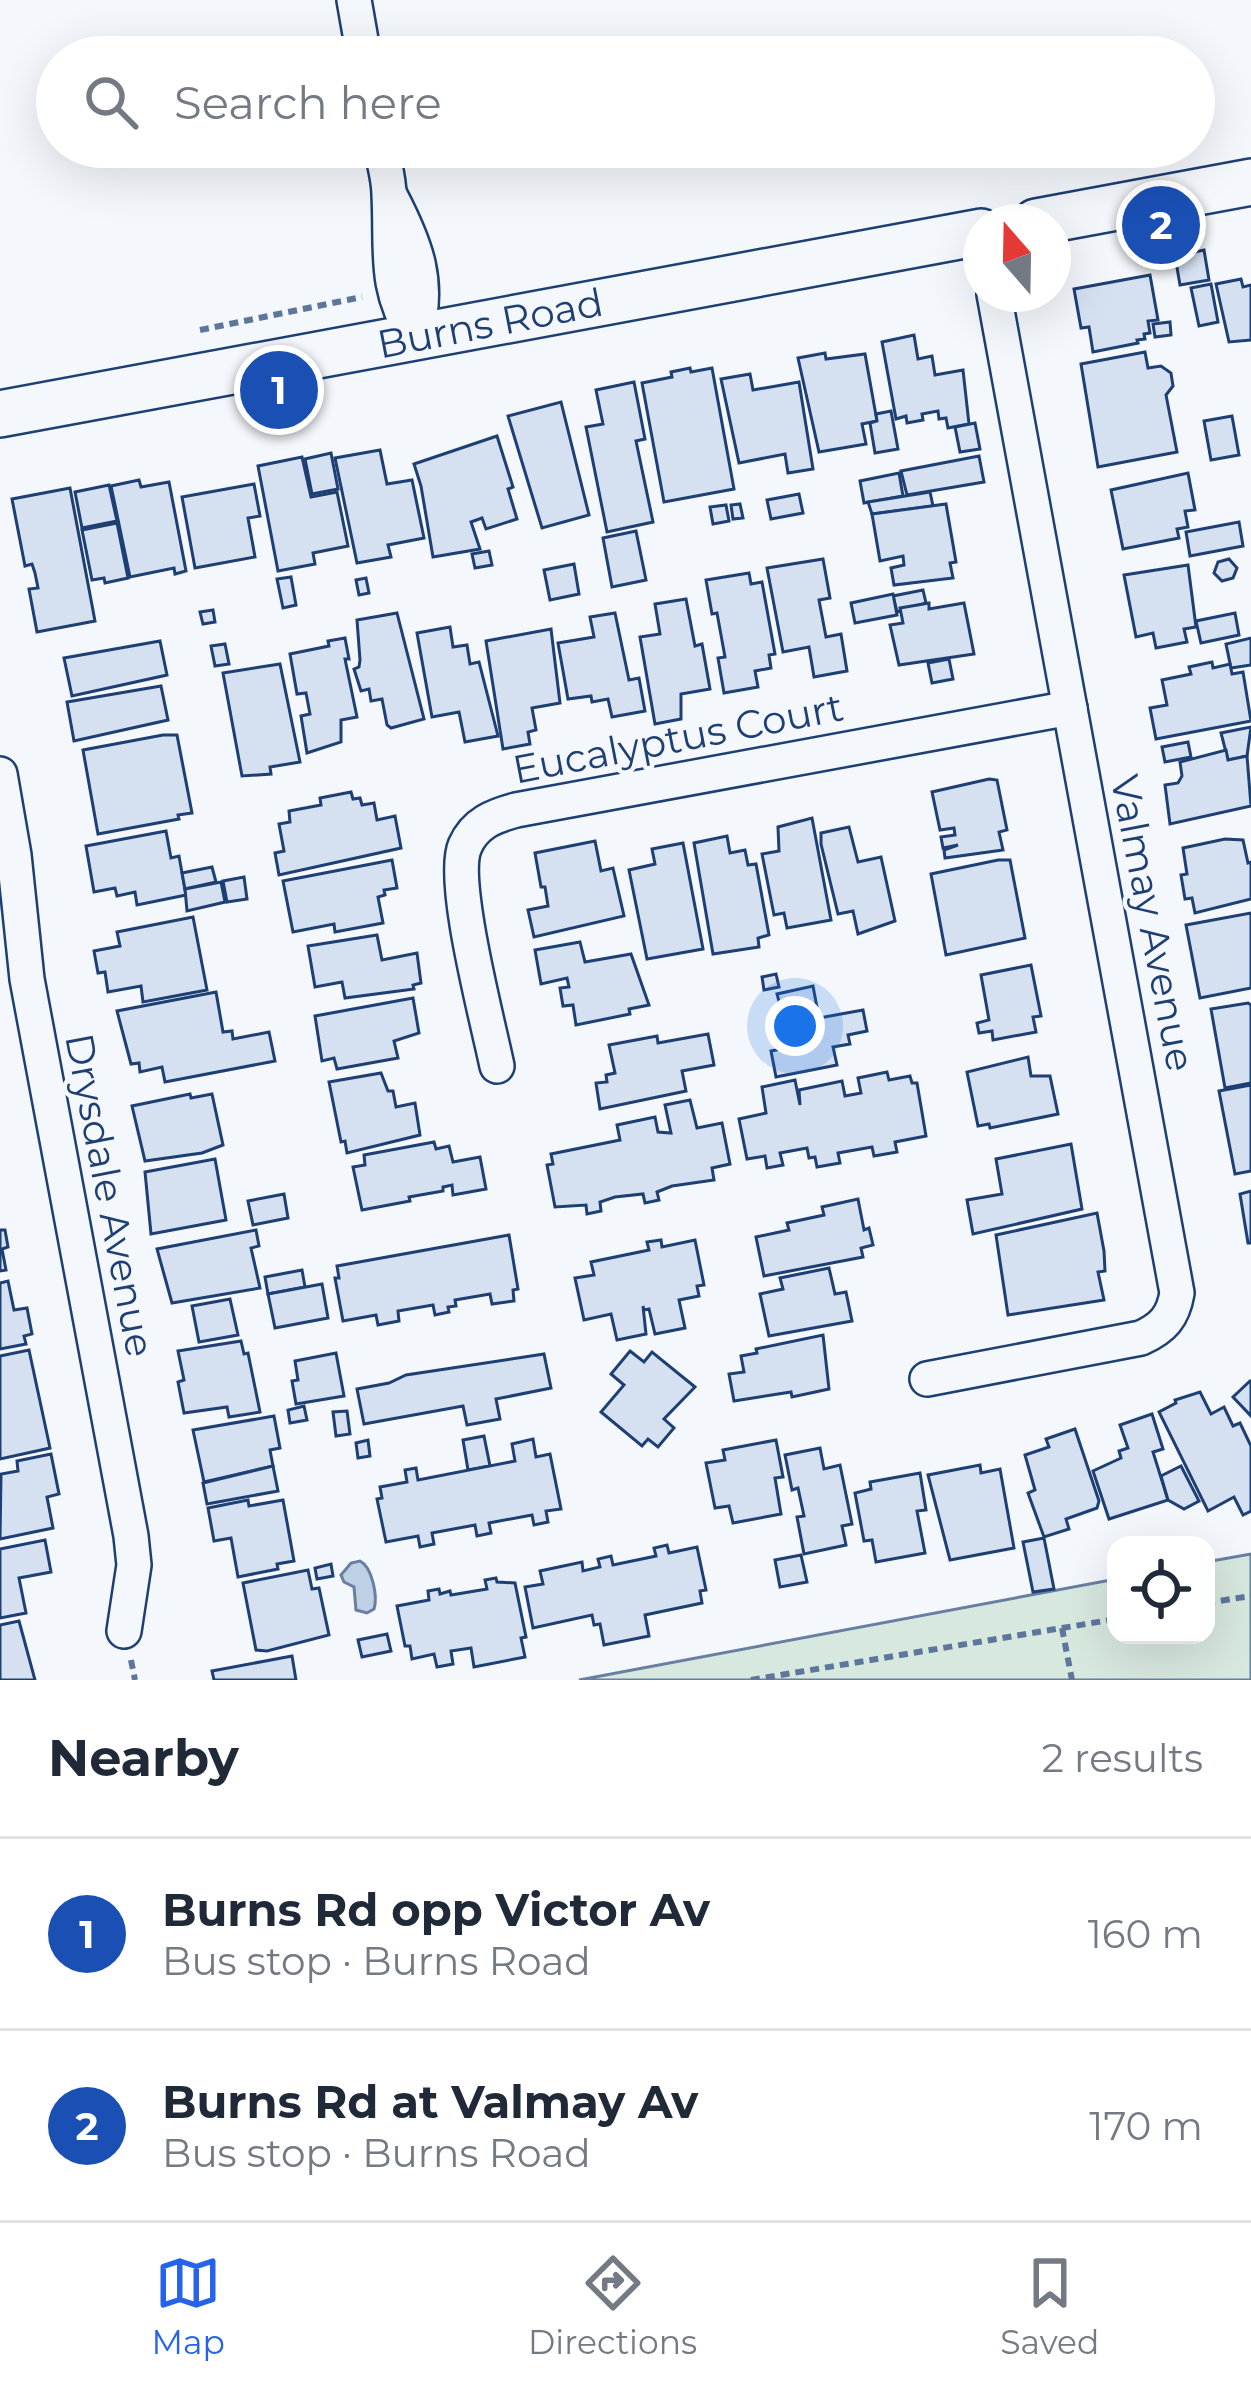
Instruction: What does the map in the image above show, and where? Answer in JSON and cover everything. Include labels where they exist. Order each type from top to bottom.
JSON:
[{"type":"street","points":[[354,0],[360,36]]},
{"type":"street","points":[[385,168],[389,193],[387,248],[394,291],[398,309],[416,337]]},
{"type":"street","points":[[1071,215],[1251,182]]},
{"type":"street","name":"Burns Road","points":[[0,414],[963,235]]},
{"type":"street","name":"Valmay Avenue","points":[[927,1379],[1141,1338],[1174,1311],[1175,1272],[997,312]]},
{"type":"street","name":"Eucalyptus Court","points":[[497,1066],[460,874],[467,841],[478,826],[516,810],[1070,708]]},
{"type":"street","name":"Drysdale Avenue","points":[[0,773],[27,979],[131,1536],[134,1565],[124,1630]]},
{"type":"path","points":[[200,330],[378,294]]},
{"type":"path","points":[[1215,1602],[1251,1596]]},
{"type":"path","points":[[751,1680],[1107,1620]]},
{"type":"path","points":[[1062,1628],[1072,1680]]},
{"type":"shaded area","points":[[1251,1554],[1251,1680],[579,1680],[1107,1581],[1107,1644],[1215,1644],[1215,1560]]},
{"type":"water","points":[[360,1561],[368,1569],[374,1590],[374,1609],[367,1613],[356,1610],[354,1587],[341,1575],[351,1563]]},
{"type":"building","points":[[1204,250],[1209,280],[1180,285],[1175,256]]},
{"type":"building","points":[[1150,275],[1158,320],[1148,321],[1150,333],[1138,343],[1093,352],[1089,327],[1081,328],[1074,289]]},
{"type":"building","points":[[1241,279],[1243,287],[1251,285],[1251,340],[1229,342],[1216,284]]},
{"type":"building","points":[[1211,284],[1218,322],[1199,326],[1191,288]]},
{"type":"building","points":[[1170,322],[1171,335],[1155,337],[1153,324]]},
{"type":"building","points":[[914,335],[918,359],[932,356],[935,375],[963,370],[969,424],[948,428],[938,411],[922,414],[923,420],[896,419],[882,342]]},
{"type":"building","points":[[1145,352],[1148,368],[1161,366],[1171,373],[1173,386],[1166,395],[1177,452],[1098,467],[1081,364]]},
{"type":"building","points":[[825,353],[826,359],[865,354],[877,421],[862,424],[866,444],[819,452],[798,358]]},
{"type":"building","points":[[690,368],[691,372],[712,368],[734,489],[664,502],[642,383]]},
{"type":"building","points":[[750,374],[753,390],[799,382],[813,469],[788,473],[785,454],[739,463],[721,379]]},
{"type":"building","points":[[634,382],[645,439],[636,441],[653,522],[607,532],[586,427],[603,424],[596,390]]},
{"type":"building","points":[[561,402],[589,515],[542,528],[508,416]]},
{"type":"building","points":[[891,411],[898,449],[875,453],[870,423],[877,421],[876,414]]},
{"type":"building","points":[[1232,416],[1239,455],[1211,460],[1204,421]]},
{"type":"building","points":[[975,423],[980,449],[960,452],[955,427]]},
{"type":"building","points":[[497,436],[513,487],[508,489],[517,519],[486,529],[482,518],[471,522],[480,549],[433,557],[414,464]]},
{"type":"building","points":[[380,450],[387,484],[412,480],[424,538],[388,545],[391,557],[357,563],[335,458]]},
{"type":"building","points":[[331,453],[338,489],[312,494],[305,459]]},
{"type":"building","points":[[979,456],[984,482],[907,495],[901,471]]},
{"type":"building","points":[[302,457],[311,497],[337,492],[348,546],[313,553],[315,564],[278,571],[258,466]]},
{"type":"building","points":[[899,473],[903,496],[864,503],[860,481]]},
{"type":"building","points":[[1188,473],[1195,510],[1185,511],[1188,527],[1177,529],[1179,538],[1123,549],[1111,490]]},
{"type":"building","points":[[139,480],[141,487],[169,482],[186,571],[175,574],[174,568],[130,577],[111,486]]},
{"type":"building","points":[[254,484],[260,516],[248,518],[255,557],[195,568],[182,497]]},
{"type":"building","points":[[109,485],[117,521],[82,528],[75,492]]},
{"type":"building","points":[[70,488],[95,621],[37,632],[29,589],[38,588],[32,564],[25,566],[12,499]]},
{"type":"building","points":[[930,492],[933,506],[872,514],[868,502]]},
{"type":"building","points":[[799,494],[803,513],[771,519],[767,500]]},
{"type":"building","points":[[740,504],[743,518],[733,519],[731,505]]},
{"type":"building","points":[[946,504],[956,562],[950,563],[953,578],[894,585],[891,568],[904,565],[903,556],[880,561],[872,514]]},
{"type":"building","points":[[726,505],[729,521],[713,524],[710,507]]},
{"type":"building","points":[[1239,522],[1243,546],[1190,556],[1186,532]]},
{"type":"building","points":[[117,523],[128,578],[105,583],[104,578],[92,580],[82,530]]},
{"type":"building","points":[[636,531],[646,580],[612,587],[603,538]]},
{"type":"building","points":[[489,551],[492,565],[475,568],[472,554]]},
{"type":"building","points":[[823,559],[830,598],[819,600],[826,637],[841,634],[847,671],[814,677],[809,647],[783,652],[767,568]]},
{"type":"building","points":[[1229,559],[1237,568],[1233,578],[1222,581],[1214,573],[1218,562]]},
{"type":"building","points":[[574,564],[579,594],[550,600],[544,570]]},
{"type":"building","points":[[1188,565],[1196,627],[1184,629],[1187,642],[1156,648],[1153,633],[1136,637],[1124,575]]},
{"type":"building","points":[[749,573],[751,584],[762,582],[775,654],[769,655],[771,668],[755,671],[758,687],[724,693],[718,658],[725,657],[706,580]]},
{"type":"building","points":[[291,577],[296,605],[283,608],[277,579]]},
{"type":"building","points":[[366,578],[369,593],[359,595],[356,580]]},
{"type":"building","points":[[923,590],[926,603],[897,612],[893,596]]},
{"type":"building","points":[[893,594],[897,615],[855,623],[851,603]]},
{"type":"building","points":[[686,599],[695,646],[702,644],[710,689],[681,694],[681,719],[655,724],[640,637],[660,634],[655,604]]},
{"type":"building","points":[[929,603],[929,609],[964,603],[974,654],[899,665],[890,625],[903,623],[900,608]]},
{"type":"building","points":[[213,610],[215,622],[203,624],[200,612]]},
{"type":"building","points":[[397,613],[424,719],[391,728],[382,699],[371,701],[369,689],[361,691],[354,669],[360,660],[357,620]]},
{"type":"building","points":[[615,613],[629,680],[639,678],[645,711],[612,717],[608,699],[568,699],[558,643],[594,637],[590,617]]},
{"type":"building","points":[[1235,613],[1239,635],[1201,643],[1196,621]]},
{"type":"building","points":[[450,627],[453,647],[467,645],[470,664],[479,662],[498,736],[465,742],[459,712],[432,717],[417,633]]},
{"type":"building","points":[[551,629],[560,703],[532,708],[536,730],[528,732],[530,744],[503,749],[486,641]]},
{"type":"building","points":[[345,638],[357,717],[341,720],[341,742],[307,753],[301,716],[310,714],[306,693],[297,694],[290,654]]},
{"type":"building","points":[[1251,638],[1251,665],[1231,668],[1226,644]]},
{"type":"building","points":[[160,641],[167,675],[72,696],[64,658]]},
{"type":"building","points":[[225,644],[229,664],[215,666],[211,646]]},
{"type":"building","points":[[949,659],[953,679],[932,683],[928,663]]},
{"type":"building","points":[[1212,662],[1213,668],[1230,664],[1232,674],[1243,672],[1251,721],[1156,739],[1150,708],[1167,705],[1162,680],[1191,674],[1189,667]]},
{"type":"building","points":[[280,664],[300,762],[270,767],[271,774],[242,776],[223,673]]},
{"type":"building","points":[[161,686],[168,720],[74,741],[67,702]]},
{"type":"building","points":[[1251,727],[1247,756],[1228,760],[1221,733]]},
{"type":"building","points":[[177,735],[192,813],[98,834],[83,750]]},
{"type":"building","points":[[1188,742],[1191,757],[1165,762],[1162,747]]},
{"type":"building","points":[[1226,750],[1228,760],[1247,756],[1251,806],[1170,824],[1165,785],[1178,783],[1180,762]]},
{"type":"building","points":[[997,780],[1007,830],[999,832],[1003,850],[945,858],[944,850],[958,845],[943,848],[941,837],[955,835],[954,828],[940,830],[932,792]]},
{"type":"building","points":[[351,792],[362,805],[374,803],[377,820],[395,816],[401,848],[279,875],[275,853],[284,851],[279,824],[290,822],[289,811],[321,805],[320,798]]},
{"type":"building","points":[[812,818],[831,920],[787,928],[784,913],[774,915],[762,854],[779,851],[778,827]]},
{"type":"building","points":[[849,827],[858,862],[881,857],[895,921],[858,934],[853,911],[838,914],[821,844],[821,833]]},
{"type":"building","points":[[166,831],[171,858],[179,856],[186,895],[137,905],[135,892],[117,896],[115,888],[94,892],[86,846]]},
{"type":"building","points":[[727,836],[730,853],[745,850],[748,865],[756,864],[769,935],[758,938],[759,947],[713,954],[694,843]]},
{"type":"building","points":[[1243,840],[1251,862],[1251,899],[1195,913],[1192,898],[1185,899],[1183,848]]},
{"type":"building","points":[[595,841],[601,871],[613,868],[624,916],[534,937],[528,910],[548,906],[535,853]]},
{"type":"building","points":[[683,843],[703,949],[647,959],[629,870],[655,864],[652,849]]},
{"type":"building","points":[[392,860],[397,888],[384,890],[385,895],[378,897],[383,923],[335,932],[334,924],[293,932],[283,881]]},
{"type":"building","points":[[1010,860],[1025,938],[946,955],[931,874]]},
{"type":"building","points":[[212,867],[216,882],[185,889],[182,873]]},
{"type":"building","points":[[244,877],[247,899],[227,902],[223,881]]},
{"type":"building","points":[[221,882],[225,902],[187,911],[185,889]]},
{"type":"building","points":[[1251,913],[1251,988],[1200,998],[1186,925]]},
{"type":"building","points":[[193,917],[207,990],[143,1002],[141,986],[108,992],[105,972],[98,973],[94,951],[120,946],[117,932]]},
{"type":"building","points":[[377,935],[382,960],[417,953],[421,983],[413,985],[414,989],[345,998],[342,982],[315,987],[308,946]]},
{"type":"building","points":[[580,942],[585,962],[631,954],[649,1005],[629,1009],[630,1014],[576,1025],[573,1005],[563,1006],[560,988],[569,987],[567,978],[541,984],[535,950]]},
{"type":"building","points":[[1031,965],[1041,1016],[1033,1017],[1036,1032],[993,1040],[992,1031],[979,1033],[977,1023],[989,1020],[981,975]]},
{"type":"building","points":[[776,974],[779,987],[764,990],[762,977]]},
{"type":"building","points":[[813,986],[819,1018],[863,1010],[867,1031],[848,1035],[850,1044],[833,1047],[837,1065],[776,1077],[771,1051],[791,1047],[777,994]]},
{"type":"building","points":[[216,992],[223,1032],[232,1031],[233,1039],[269,1032],[275,1061],[165,1082],[162,1067],[140,1072],[139,1063],[131,1064],[117,1011]]},
{"type":"building","points":[[413,998],[419,1033],[394,1041],[398,1058],[337,1069],[334,1058],[322,1061],[315,1016]]},
{"type":"building","points":[[1248,1003],[1251,1083],[1225,1088],[1211,1009]]},
{"type":"building","points":[[708,1034],[714,1065],[682,1071],[686,1091],[600,1109],[596,1083],[607,1082],[606,1075],[615,1073],[609,1045],[657,1036],[658,1043]]},
{"type":"building","points":[[1028,1057],[1031,1076],[1050,1076],[1058,1114],[990,1128],[989,1124],[978,1126],[967,1072]]},
{"type":"building","points":[[887,1072],[889,1080],[910,1076],[917,1083],[926,1136],[895,1142],[897,1152],[874,1156],[872,1147],[838,1153],[840,1163],[817,1167],[807,1148],[780,1153],[783,1165],[767,1168],[765,1156],[747,1159],[739,1119],[766,1113],[762,1087],[795,1080],[800,1105],[799,1090],[842,1081],[845,1096],[861,1093],[858,1078]]},
{"type":"building","points":[[381,1073],[388,1091],[393,1091],[396,1107],[415,1103],[420,1135],[347,1153],[329,1082]]},
{"type":"building","points":[[1251,1085],[1251,1171],[1235,1174],[1219,1091]]},
{"type":"building","points":[[190,1094],[191,1098],[212,1094],[223,1145],[202,1153],[145,1161],[132,1106]]},
{"type":"building","points":[[690,1100],[697,1128],[722,1123],[730,1164],[712,1168],[714,1180],[672,1186],[657,1192],[659,1200],[645,1203],[643,1194],[615,1197],[600,1202],[601,1211],[587,1214],[586,1205],[555,1207],[547,1165],[553,1164],[551,1154],[620,1140],[617,1125],[655,1117],[658,1132],[671,1133],[665,1105]]},
{"type":"building","points":[[434,1142],[436,1149],[449,1146],[453,1162],[480,1157],[486,1189],[453,1195],[452,1185],[409,1197],[410,1201],[362,1210],[353,1167],[365,1165],[364,1155]]},
{"type":"building","points":[[1071,1144],[1082,1209],[973,1234],[967,1200],[1002,1194],[996,1159]]},
{"type":"building","points":[[215,1159],[226,1220],[151,1234],[145,1172]]},
{"type":"building","points":[[1251,1191],[1251,1243],[1248,1243],[1240,1194]]},
{"type":"building","points":[[284,1194],[288,1218],[253,1225],[248,1201]]},
{"type":"building","points":[[858,1199],[864,1230],[869,1228],[873,1245],[861,1248],[863,1257],[764,1276],[756,1237],[789,1230],[787,1223],[824,1215],[822,1207]]},
{"type":"building","points":[[1097,1213],[1104,1251],[1105,1271],[1098,1272],[1104,1300],[1008,1315],[996,1235]]},
{"type":"building","points":[[0,1230],[5,1230],[8,1247],[2,1249],[6,1270],[0,1271]]},
{"type":"building","points":[[256,1230],[259,1246],[251,1248],[260,1288],[172,1303],[157,1249]]},
{"type":"building","points":[[509,1235],[518,1289],[513,1290],[514,1301],[492,1304],[490,1294],[455,1300],[449,1312],[435,1315],[433,1305],[398,1311],[399,1321],[378,1325],[376,1315],[343,1321],[337,1266]]},
{"type":"building","points":[[661,1240],[662,1247],[695,1240],[704,1285],[697,1286],[699,1296],[679,1300],[685,1328],[655,1334],[649,1309],[643,1306],[646,1334],[617,1340],[611,1314],[584,1320],[575,1278],[594,1275],[591,1262],[649,1250],[647,1242]]},
{"type":"building","points":[[829,1268],[835,1294],[846,1292],[852,1321],[769,1336],[760,1294],[783,1289],[780,1278]]},
{"type":"building","points":[[302,1270],[305,1287],[268,1294],[265,1277]]},
{"type":"building","points":[[8,1281],[14,1310],[27,1308],[32,1334],[24,1336],[26,1344],[0,1349],[0,1283]]},
{"type":"building","points":[[322,1284],[328,1318],[275,1328],[268,1294]]},
{"type":"building","points":[[230,1299],[238,1335],[199,1342],[192,1306]]},
{"type":"building","points":[[823,1335],[829,1389],[734,1401],[729,1374],[744,1372],[741,1356]]},
{"type":"building","points":[[241,1341],[244,1354],[248,1353],[260,1412],[229,1417],[227,1407],[184,1413],[178,1351]]},
{"type":"building","points":[[29,1350],[50,1448],[0,1459],[0,1356]]},
{"type":"building","points":[[630,1351],[644,1362],[652,1352],[695,1387],[664,1419],[674,1428],[658,1447],[648,1439],[642,1446],[601,1412],[624,1385],[611,1374]]},
{"type":"building","points":[[336,1353],[344,1396],[296,1404],[295,1361]]},
{"type":"building","points":[[544,1354],[551,1388],[496,1399],[500,1419],[467,1425],[463,1406],[364,1424],[357,1389],[406,1375]]},
{"type":"building","points":[[1251,1381],[1251,1416],[1233,1397]]},
{"type":"building","points":[[1200,1392],[1211,1414],[1224,1407],[1233,1426],[1240,1423],[1251,1446],[1251,1511],[1243,1515],[1234,1497],[1208,1511],[1159,1412],[1175,1400]]},
{"type":"building","points":[[304,1406],[307,1420],[290,1423],[288,1410]]},
{"type":"building","points":[[347,1411],[350,1434],[336,1436],[333,1412]]},
{"type":"building","points":[[1152,1414],[1163,1449],[1153,1452],[1168,1500],[1109,1519],[1093,1471],[1121,1458],[1119,1451],[1128,1448],[1120,1425]]},
{"type":"building","points":[[274,1416],[280,1448],[270,1450],[273,1466],[204,1482],[193,1430]]},
{"type":"building","points":[[1075,1429],[1099,1501],[1097,1508],[1066,1519],[1069,1529],[1044,1537],[1028,1493],[1035,1490],[1025,1455],[1049,1447],[1046,1439]]},
{"type":"building","points":[[484,1436],[490,1466],[468,1470],[463,1440]]},
{"type":"building","points":[[533,1439],[536,1457],[550,1454],[561,1509],[546,1511],[548,1522],[534,1525],[532,1515],[489,1523],[491,1533],[477,1536],[475,1525],[432,1533],[434,1544],[420,1547],[418,1536],[386,1542],[377,1499],[382,1498],[380,1487],[407,1482],[405,1470],[416,1468],[418,1480],[515,1461],[512,1444]]},
{"type":"building","points":[[368,1440],[370,1456],[358,1458],[356,1443]]},
{"type":"building","points":[[776,1440],[783,1477],[775,1478],[781,1514],[733,1523],[729,1506],[715,1508],[706,1463],[725,1460],[723,1450]]},
{"type":"building","points":[[820,1448],[824,1469],[840,1465],[852,1524],[842,1526],[846,1545],[804,1554],[797,1517],[804,1516],[798,1488],[792,1490],[785,1455]]},
{"type":"building","points":[[51,1454],[59,1494],[47,1497],[53,1528],[0,1539],[1,1474],[18,1471],[17,1461]]},
{"type":"building","points":[[980,1465],[981,1473],[1000,1469],[1014,1548],[950,1560],[928,1475]]},
{"type":"building","points":[[273,1466],[278,1491],[207,1504],[203,1483]]},
{"type":"building","points":[[1181,1466],[1199,1501],[1184,1509],[1168,1500],[1161,1476]]},
{"type":"building","points":[[920,1473],[926,1510],[917,1511],[925,1553],[876,1562],[872,1540],[864,1541],[855,1493],[871,1489],[870,1482]]},
{"type":"building","points":[[248,1500],[249,1506],[283,1500],[294,1561],[238,1577],[231,1538],[214,1541],[208,1508]]},
{"type":"building","points":[[1044,1538],[1054,1589],[1033,1592],[1023,1542]]},
{"type":"building","points":[[45,1540],[51,1572],[19,1578],[26,1613],[0,1618],[0,1549]]},
{"type":"building","points":[[667,1545],[669,1553],[697,1547],[706,1590],[700,1591],[702,1603],[645,1615],[649,1636],[604,1645],[600,1624],[594,1625],[592,1615],[533,1628],[525,1587],[543,1584],[540,1571],[582,1562],[583,1571],[600,1567],[598,1559],[611,1556],[613,1565],[656,1556],[654,1548]]},
{"type":"building","points":[[801,1555],[807,1582],[780,1587],[775,1560]]},
{"type":"building","points":[[331,1564],[333,1576],[317,1579],[315,1568]]},
{"type":"building","points":[[308,1570],[312,1589],[319,1588],[329,1635],[256,1650],[243,1583]]},
{"type":"building","points":[[496,1578],[497,1582],[515,1583],[526,1637],[521,1638],[525,1657],[474,1667],[471,1648],[451,1651],[453,1664],[437,1667],[434,1654],[412,1659],[397,1606],[429,1600],[428,1591],[439,1589],[440,1594],[450,1591],[451,1595],[487,1589],[485,1580]]},
{"type":"building","points":[[19,1621],[35,1680],[0,1680],[0,1625]]},
{"type":"building","points":[[387,1634],[391,1651],[362,1657],[358,1640]]},
{"type":"building","points":[[292,1656],[296,1680],[214,1680],[212,1671]]},
{"type":"place","name":"Burns Rd at Valmay Av","points":[[1161,225]]},
{"type":"place","name":"Burns Rd opp Victor Av","points":[[279,390]]}]
